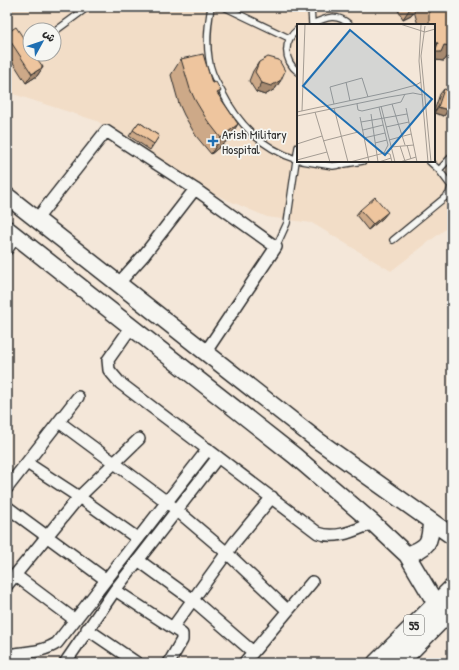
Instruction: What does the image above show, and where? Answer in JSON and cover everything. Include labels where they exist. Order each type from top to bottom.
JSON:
[{"type":"main road","points":[[7,196],[317,440],[452,536]]},
{"type":"main road","points":[[10,238],[82,286],[295,456],[373,523],[407,555],[436,603],[448,613],[399,663]]},
{"type":"main road","points":[[82,286],[97,266]]},
{"type":"main road","points":[[217,394],[232,374]]},
{"type":"main road","points":[[246,417],[260,396]]},
{"type":"main road","points":[[407,555],[420,550],[427,544],[430,537],[431,522]]},
{"type":"main road","name":"55","points":[[376,663],[452,588]]},
{"type":"street","points":[[36,220],[106,131],[195,189],[276,247],[205,353]]},
{"type":"street","points":[[118,284],[144,255],[195,189]]},
{"type":"street","points":[[132,326],[108,360],[109,370],[120,382],[318,533],[328,536],[336,536],[373,523]]},
{"type":"street","points":[[7,488],[78,397]]},
{"type":"street","points":[[59,422],[176,510],[227,553],[287,610]]},
{"type":"street","points":[[7,584],[79,497],[139,439]]},
{"type":"street","points":[[7,655],[49,648],[57,643],[105,579],[208,449]]},
{"type":"street","points":[[65,663],[87,629],[130,569],[218,457]]},
{"type":"street","points":[[27,463],[79,497],[137,538]]},
{"type":"street","points":[[173,627],[227,553],[272,497]]},
{"type":"street","points":[[7,507],[105,579]]},
{"type":"street","points":[[138,560],[192,600],[253,652]]},
{"type":"street","points":[[119,562],[130,569]]},
{"type":"street","points":[[15,575],[75,620]]},
{"type":"street","points":[[244,663],[312,582]]},
{"type":"street","points":[[115,590],[182,634],[182,637],[169,663]]},
{"type":"street","points":[[87,629],[137,663]]},
{"type":"lane","points":[[62,26],[88,7]]},
{"type":"lane","points":[[211,7],[207,42],[209,61],[214,77],[235,117],[262,142],[297,159]]},
{"type":"lane","points":[[224,7],[289,38]]},
{"type":"lane","points":[[311,7],[312,24]]},
{"type":"lane","points":[[314,24],[332,16],[339,17],[349,24]]},
{"type":"lane","points":[[297,30],[289,38],[286,54],[289,61],[297,71]]},
{"type":"lane","points":[[439,170],[452,156]]},
{"type":"lane","points":[[276,247],[287,223],[299,162]]},
{"type":"lane","points":[[310,162],[333,166],[356,162]]},
{"type":"lane","points":[[393,240],[449,194],[451,186],[439,170],[430,162]]},
{"type":"shaded area","name":"Arish Military Hospital","points":[[7,7],[452,7],[452,224],[391,271],[312,223],[267,217],[209,192],[97,121],[7,92]]},
{"type":"building","points":[[428,7],[452,7],[452,46],[444,45],[441,52],[435,52],[438,43],[435,42],[435,24],[429,24]]},
{"type":"building","points":[[16,27],[22,36],[22,59],[7,36],[7,33]]},
{"type":"building","points":[[203,54],[212,83],[216,82],[221,91],[217,93],[238,124],[221,138],[207,120],[195,100],[181,59]]},
{"type":"building","points":[[268,57],[279,60],[285,71],[281,80],[271,86],[262,83],[255,72],[259,62]]},
{"type":"building","points":[[24,62],[40,62],[43,67],[32,74]]},
{"type":"building","points":[[444,89],[452,91],[448,110],[438,107]]},
{"type":"building","points":[[139,122],[159,136],[154,144],[133,130]]},
{"type":"building","points":[[375,197],[388,212],[373,224],[360,210]]},
{"type":"place","name":"Arish Military Hospital","points":[[213,141]]}]
